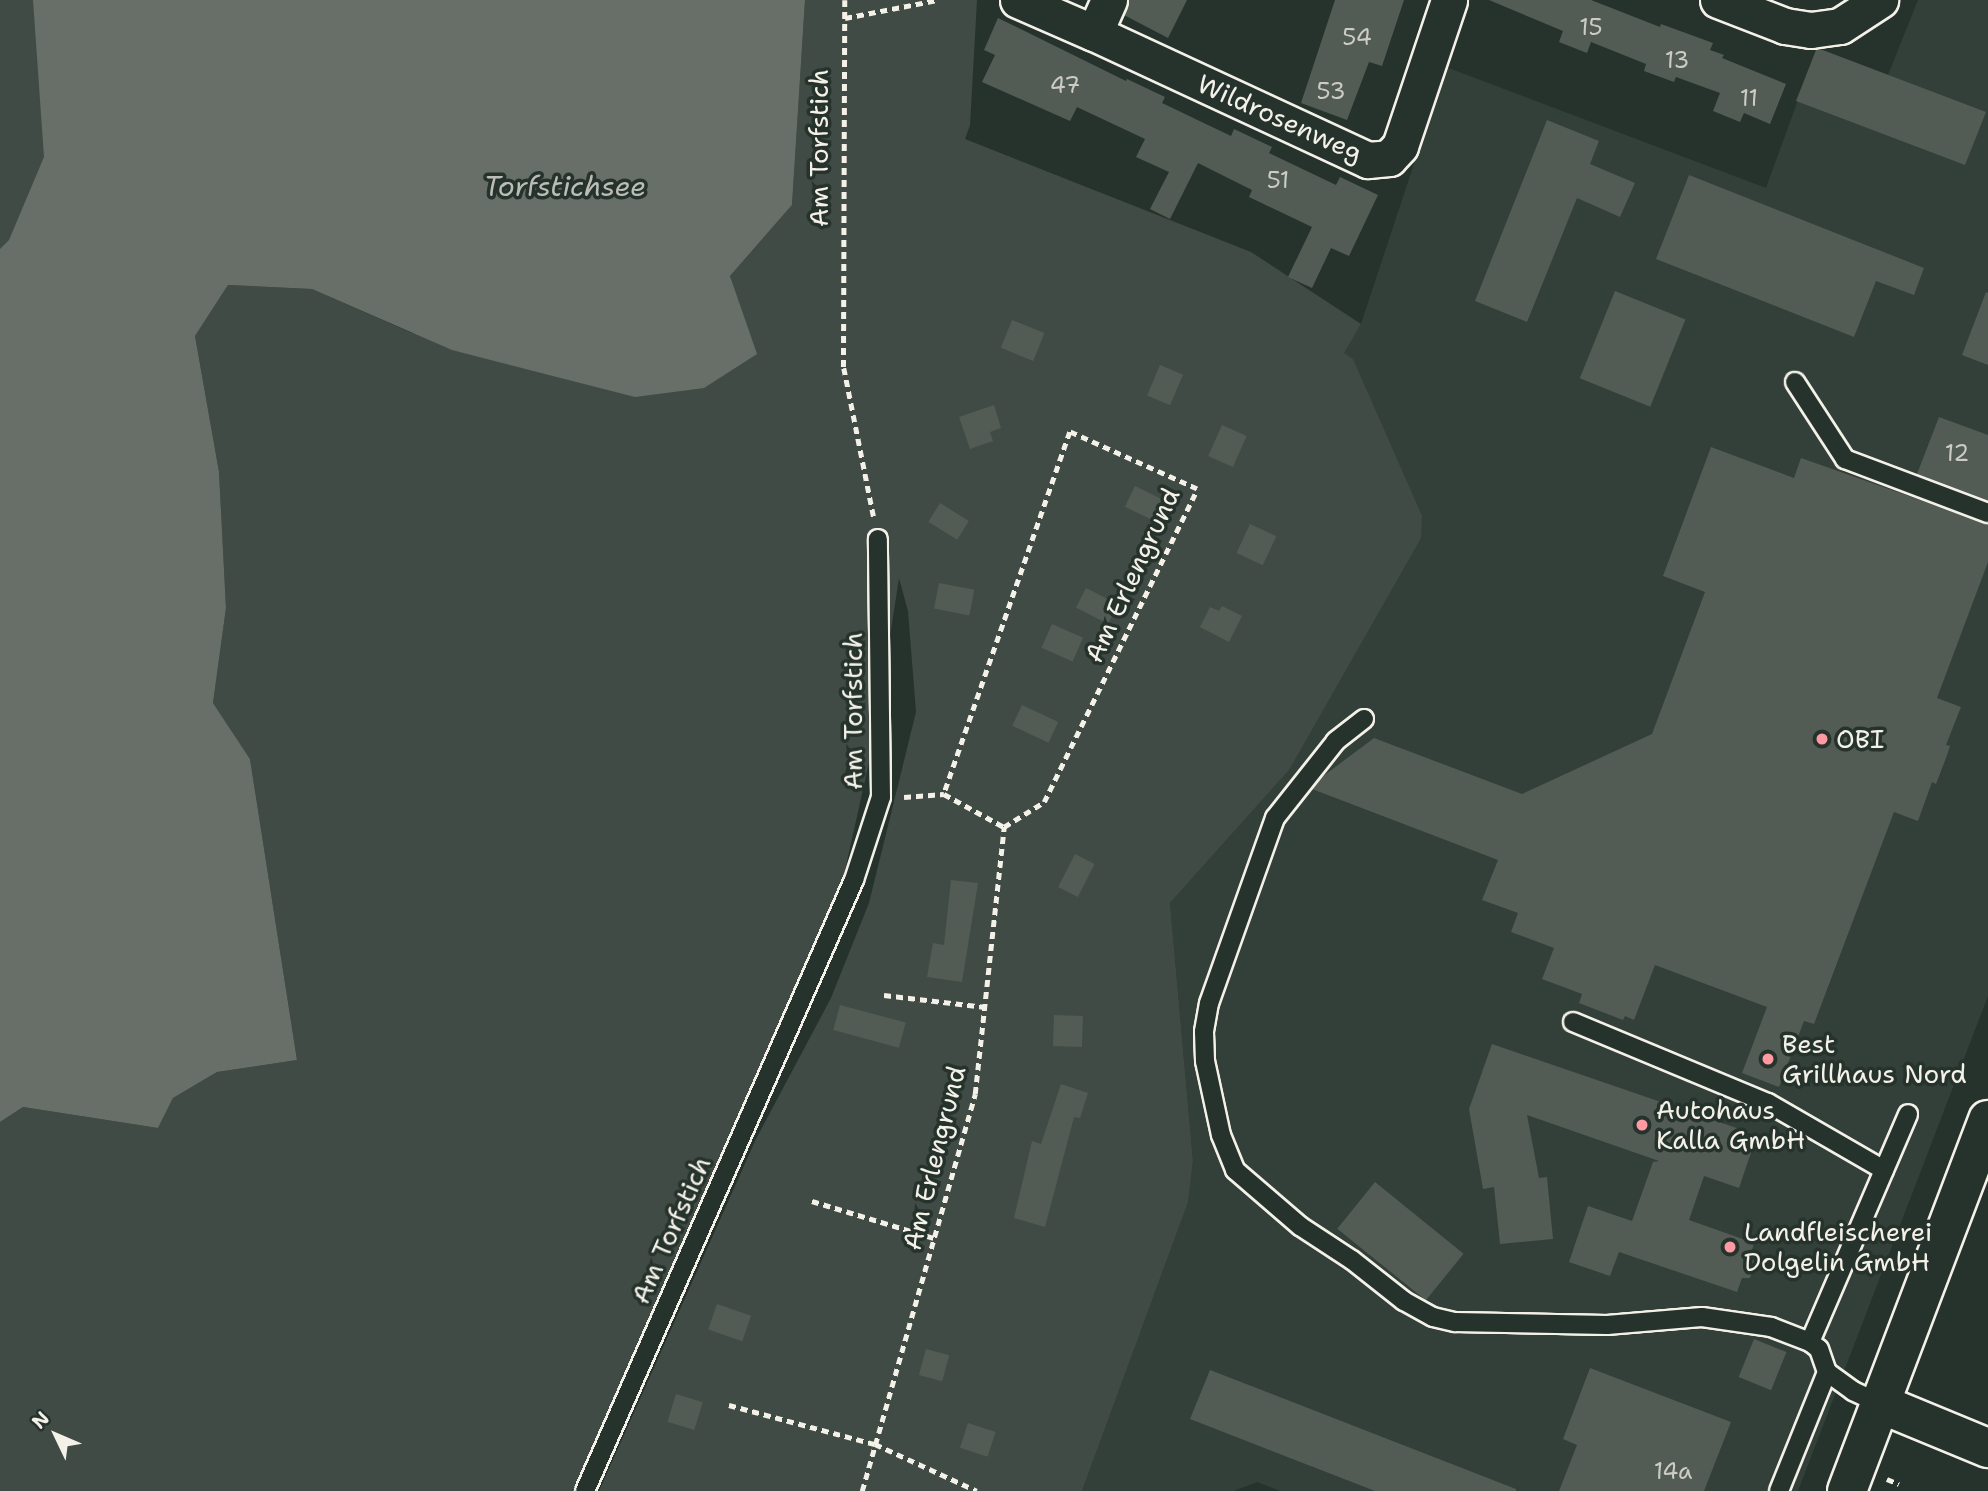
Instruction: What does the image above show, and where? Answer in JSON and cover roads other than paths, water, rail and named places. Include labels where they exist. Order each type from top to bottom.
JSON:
[{"type":"main road","points":[[1847,1491],[1988,1120]]},
{"type":"main road","points":[[1881,1404],[1988,1448]]},
{"type":"street","name":"Wildrosenweg","points":[[1018,0],[1368,160],[1389,158],[1400,146],[1449,0]]},
{"type":"street","points":[[1094,33],[1109,0]]},
{"type":"street","points":[[1718,0],[1785,26],[1811,30],[1840,26],[1880,0]]},
{"type":"lane","points":[[1795,383],[1845,459],[1988,513]]},
{"type":"lane","name":"Am Torfstich","points":[[585,1491],[854,880],[881,797],[878,539]]},
{"type":"lane","points":[[1364,719],[1336,741],[1275,818],[1209,1003],[1204,1032],[1205,1061],[1221,1135],[1235,1170],[1300,1226],[1352,1260],[1404,1301],[1433,1317],[1455,1322],[1606,1325],[1702,1317],[1771,1326],[1810,1342],[1819,1349],[1827,1373],[1853,1391],[1881,1404]]},
{"type":"lane","points":[[1573,1022],[1768,1103],[1884,1170]]},
{"type":"lane","points":[[1810,1342],[1908,1114]]},
{"type":"lane","points":[[1779,1491],[1827,1373]]},
{"type":"water","name":"Torfstichsee","points":[[33,0],[805,0],[792,205],[730,276],[757,354],[704,388],[635,397],[452,350],[312,289],[228,285],[195,336],[219,472],[226,608],[213,703],[250,759],[297,1060],[217,1072],[173,1098],[158,1128],[23,1107],[0,1122],[0,249],[9,240],[44,157]]},
{"type":"place","name":"OBI","points":[[1822,739]]},
{"type":"place","name":"Best Grillhaus Nord","points":[[1768,1059]]},
{"type":"place","name":"Autohaus Kalla GmbH","points":[[1642,1125]]},
{"type":"place","name":"Landfleischerei Dolgelin GmbH","points":[[1730,1247]]}]
